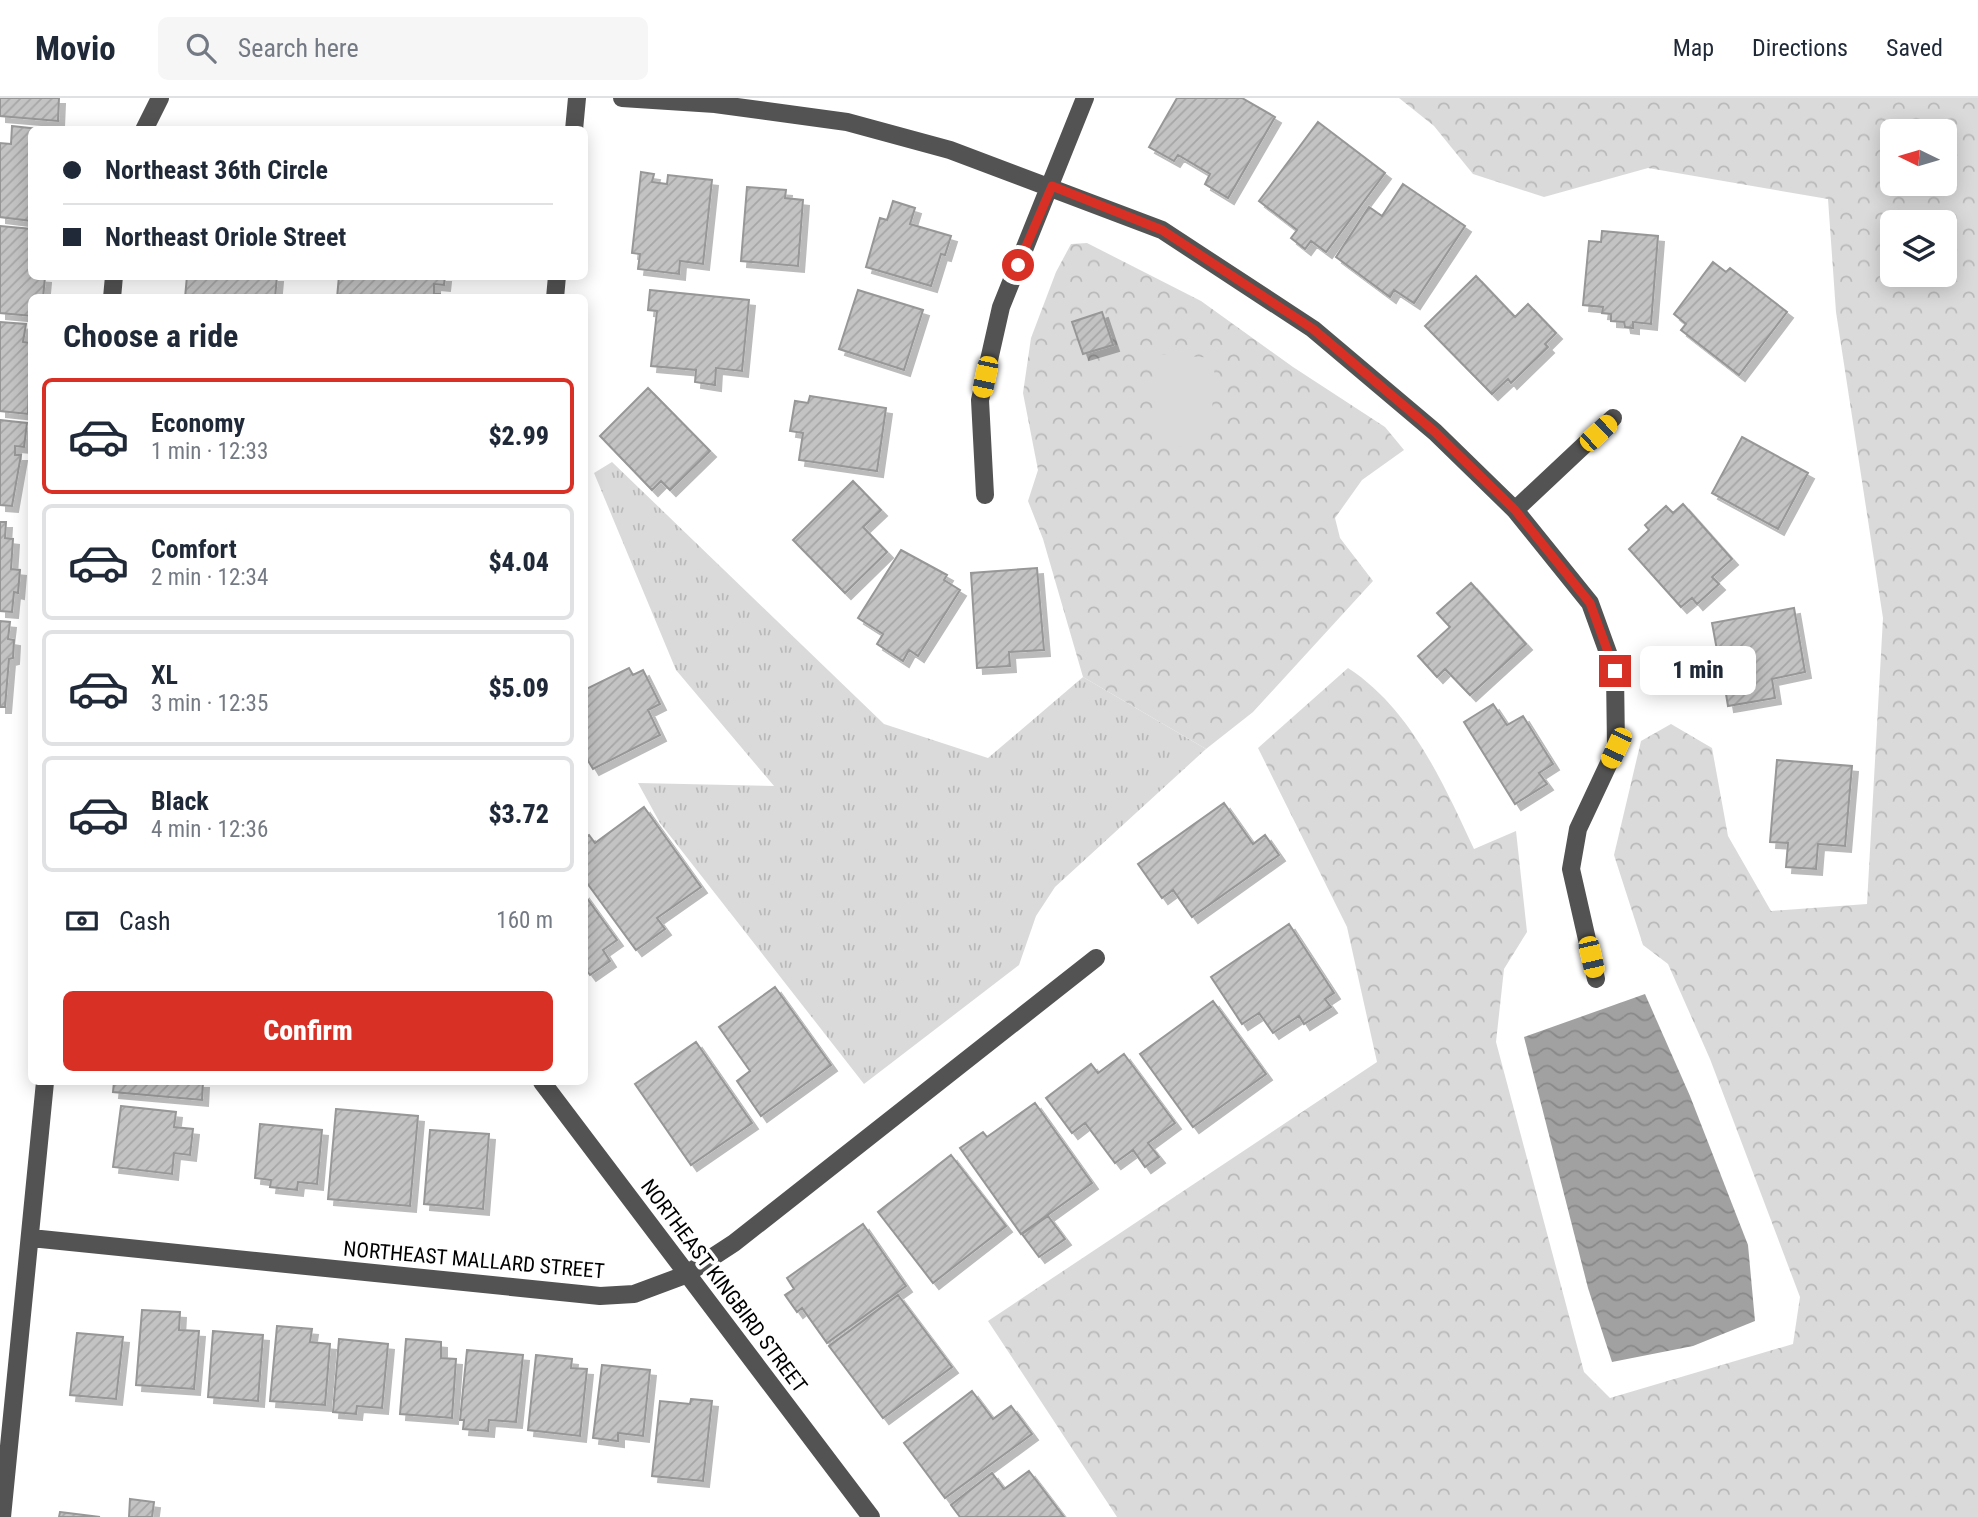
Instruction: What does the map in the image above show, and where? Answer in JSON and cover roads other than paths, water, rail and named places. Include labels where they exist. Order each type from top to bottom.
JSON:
[{"type":"street","points":[[146,126],[160,98]]},
{"type":"street","points":[[574,126],[577,98]]},
{"type":"street","points":[[622,98],[715,104],[847,122],[950,150],[1052,186],[1162,230],[1313,329],[1435,432],[1515,510],[1590,603],[1615,671],[1616,748],[1578,829],[1571,869],[1596,979]]},
{"type":"street","points":[[985,495],[980,400],[1000,307],[1052,186],[1084,98]]},
{"type":"street","points":[[1515,510],[1613,418]]},
{"type":"street","name":"NORTHEAST MALLARD STREET","points":[[31,1238],[600,1296],[634,1294],[685,1275],[816,1181],[1096,958]]},
{"type":"street","points":[[2,1517],[45,1085]]},
{"type":"street","name":"NORTHEAST KINGBIRD STREET","points":[[544,1085],[685,1275],[871,1517]]},
{"type":"water","points":[[1645,994],[1690,1096],[1748,1245],[1755,1321],[1693,1346],[1612,1362],[1588,1288],[1524,1037]]}]
